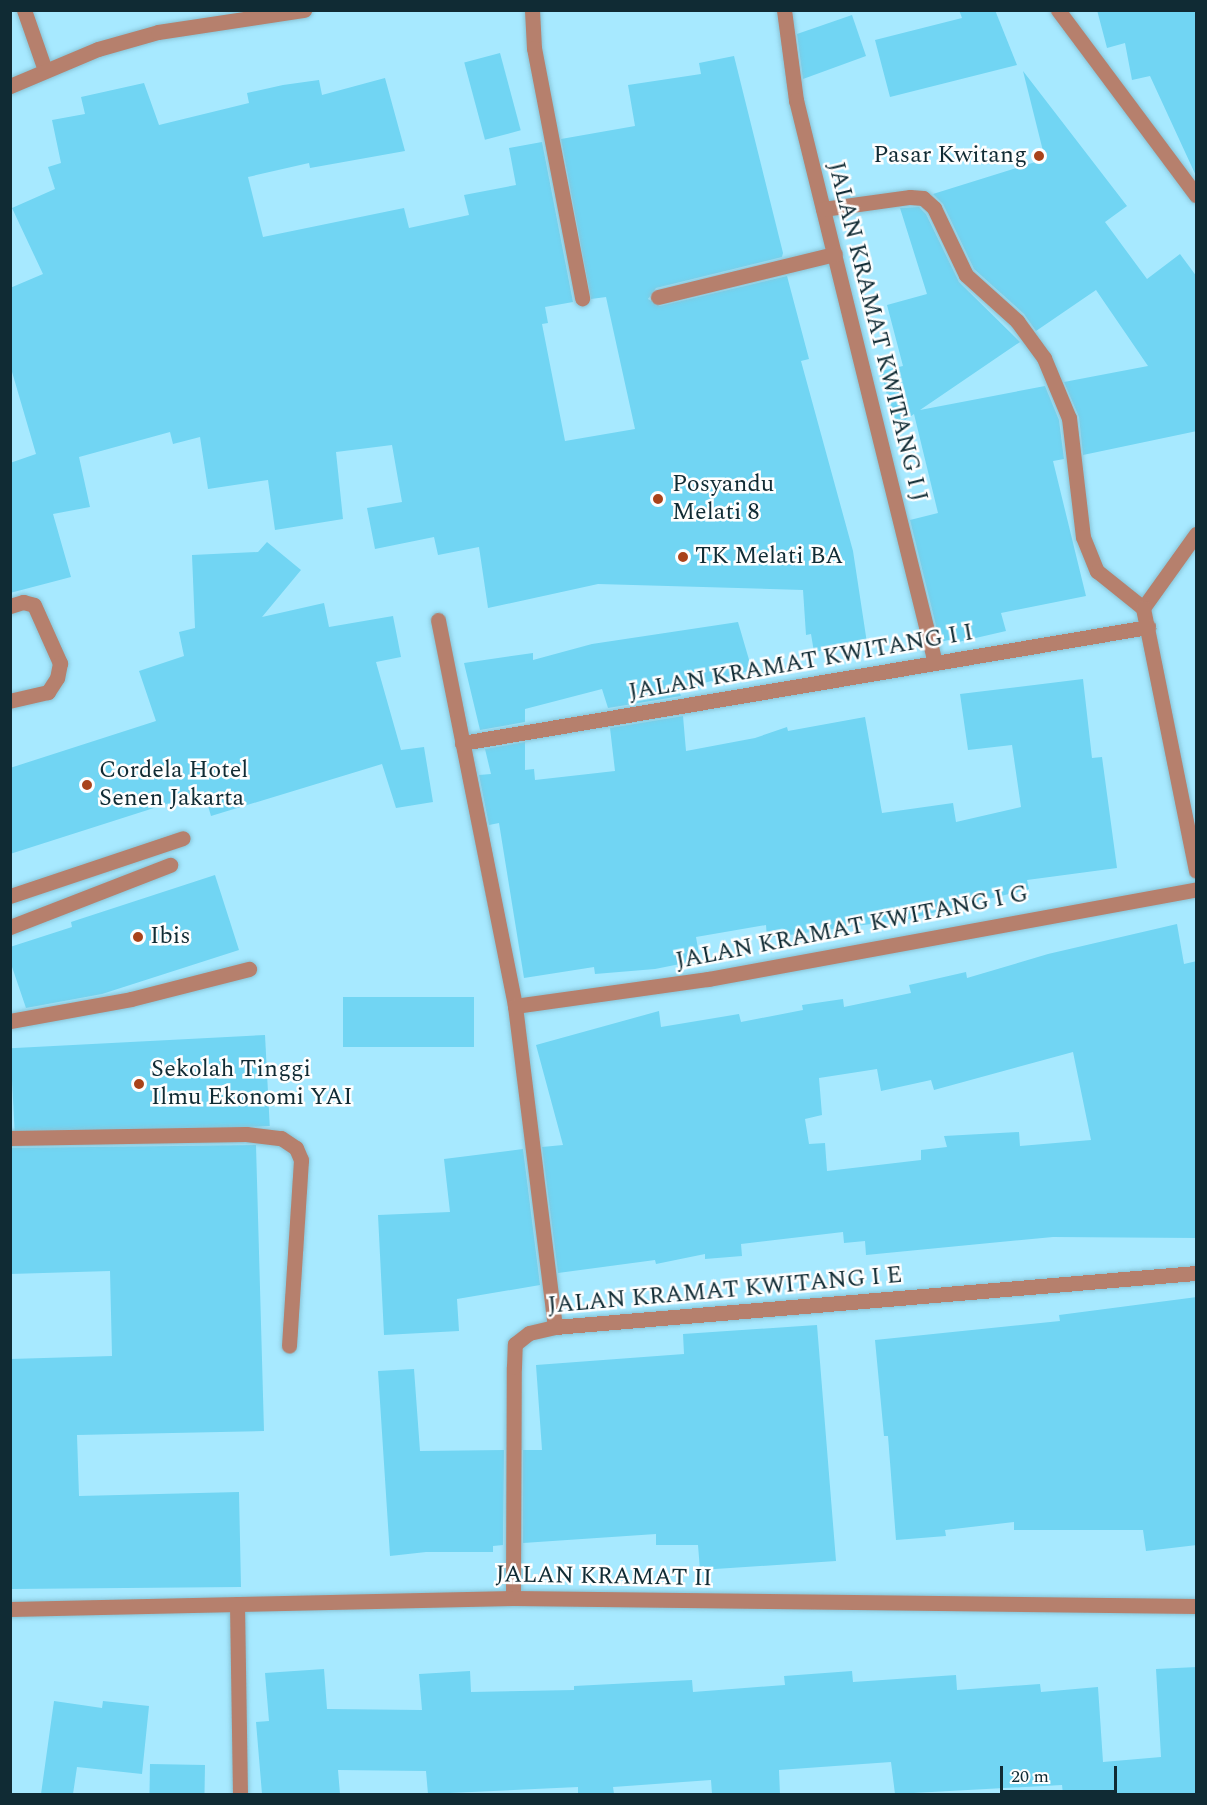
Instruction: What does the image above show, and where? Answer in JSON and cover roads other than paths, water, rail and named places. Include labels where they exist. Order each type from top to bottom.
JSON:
[{"type":"street","points":[[24,10],[45,70]]},
{"type":"street","points":[[10,86],[45,70],[158,32],[304,10]]},
{"type":"street","points":[[532,10],[534,48],[582,298]]},
{"type":"street","name":"JALAN KRAMAT KWITANG I J","points":[[784,10],[796,100],[935,663]]},
{"type":"street","points":[[1058,10],[1197,195]]},
{"type":"street","points":[[823,209],[910,197],[922,198],[934,208],[966,275],[1017,321],[1044,358],[1069,418],[1083,537],[1097,571],[1143,608],[1197,871]]},
{"type":"street","points":[[658,297],[835,254]]},
{"type":"street","points":[[1143,608],[1197,534]]},
{"type":"street","points":[[10,606],[23,602],[34,605],[60,663],[57,678],[48,692],[10,701]]},
{"type":"street","points":[[438,620],[515,1006],[555,1327]]},
{"type":"street","name":"JALAN KRAMAT KWITANG I I","points":[[462,743],[1148,627]]},
{"type":"street","points":[[10,896],[183,838]]},
{"type":"street","points":[[10,927],[170,865]]},
{"type":"street","name":"JALAN KRAMAT KWITANG I G","points":[[515,1006],[708,979],[1197,889]]},
{"type":"street","points":[[10,1021],[131,999],[249,969]]},
{"type":"street","points":[[10,1138],[246,1134],[281,1138],[296,1148],[301,1160],[289,1347]]},
{"type":"street","name":"JALAN KRAMAT KWITANG I E","points":[[513,1598],[515,1344],[529,1333],[555,1327],[1197,1273]]},
{"type":"street","name":"JALAN KRAMAT II","points":[[10,1609],[513,1598],[1197,1606]]},
{"type":"street","points":[[237,1604],[240,1794]]},
{"type":"place","name":"Pasar Kwitang","points":[[1039,156]]},
{"type":"place","name":"Posyandu Melati 8","points":[[658,499]]},
{"type":"place","name":"TK Melati BA","points":[[683,557]]},
{"type":"place","name":"Cordela Hotel Senen Jakarta","points":[[87,785]]},
{"type":"place","name":"Ibis","points":[[138,937]]},
{"type":"place","name":"Sekolah Tinggi Ilmu Ekonomi YAI","points":[[139,1084]]}]
